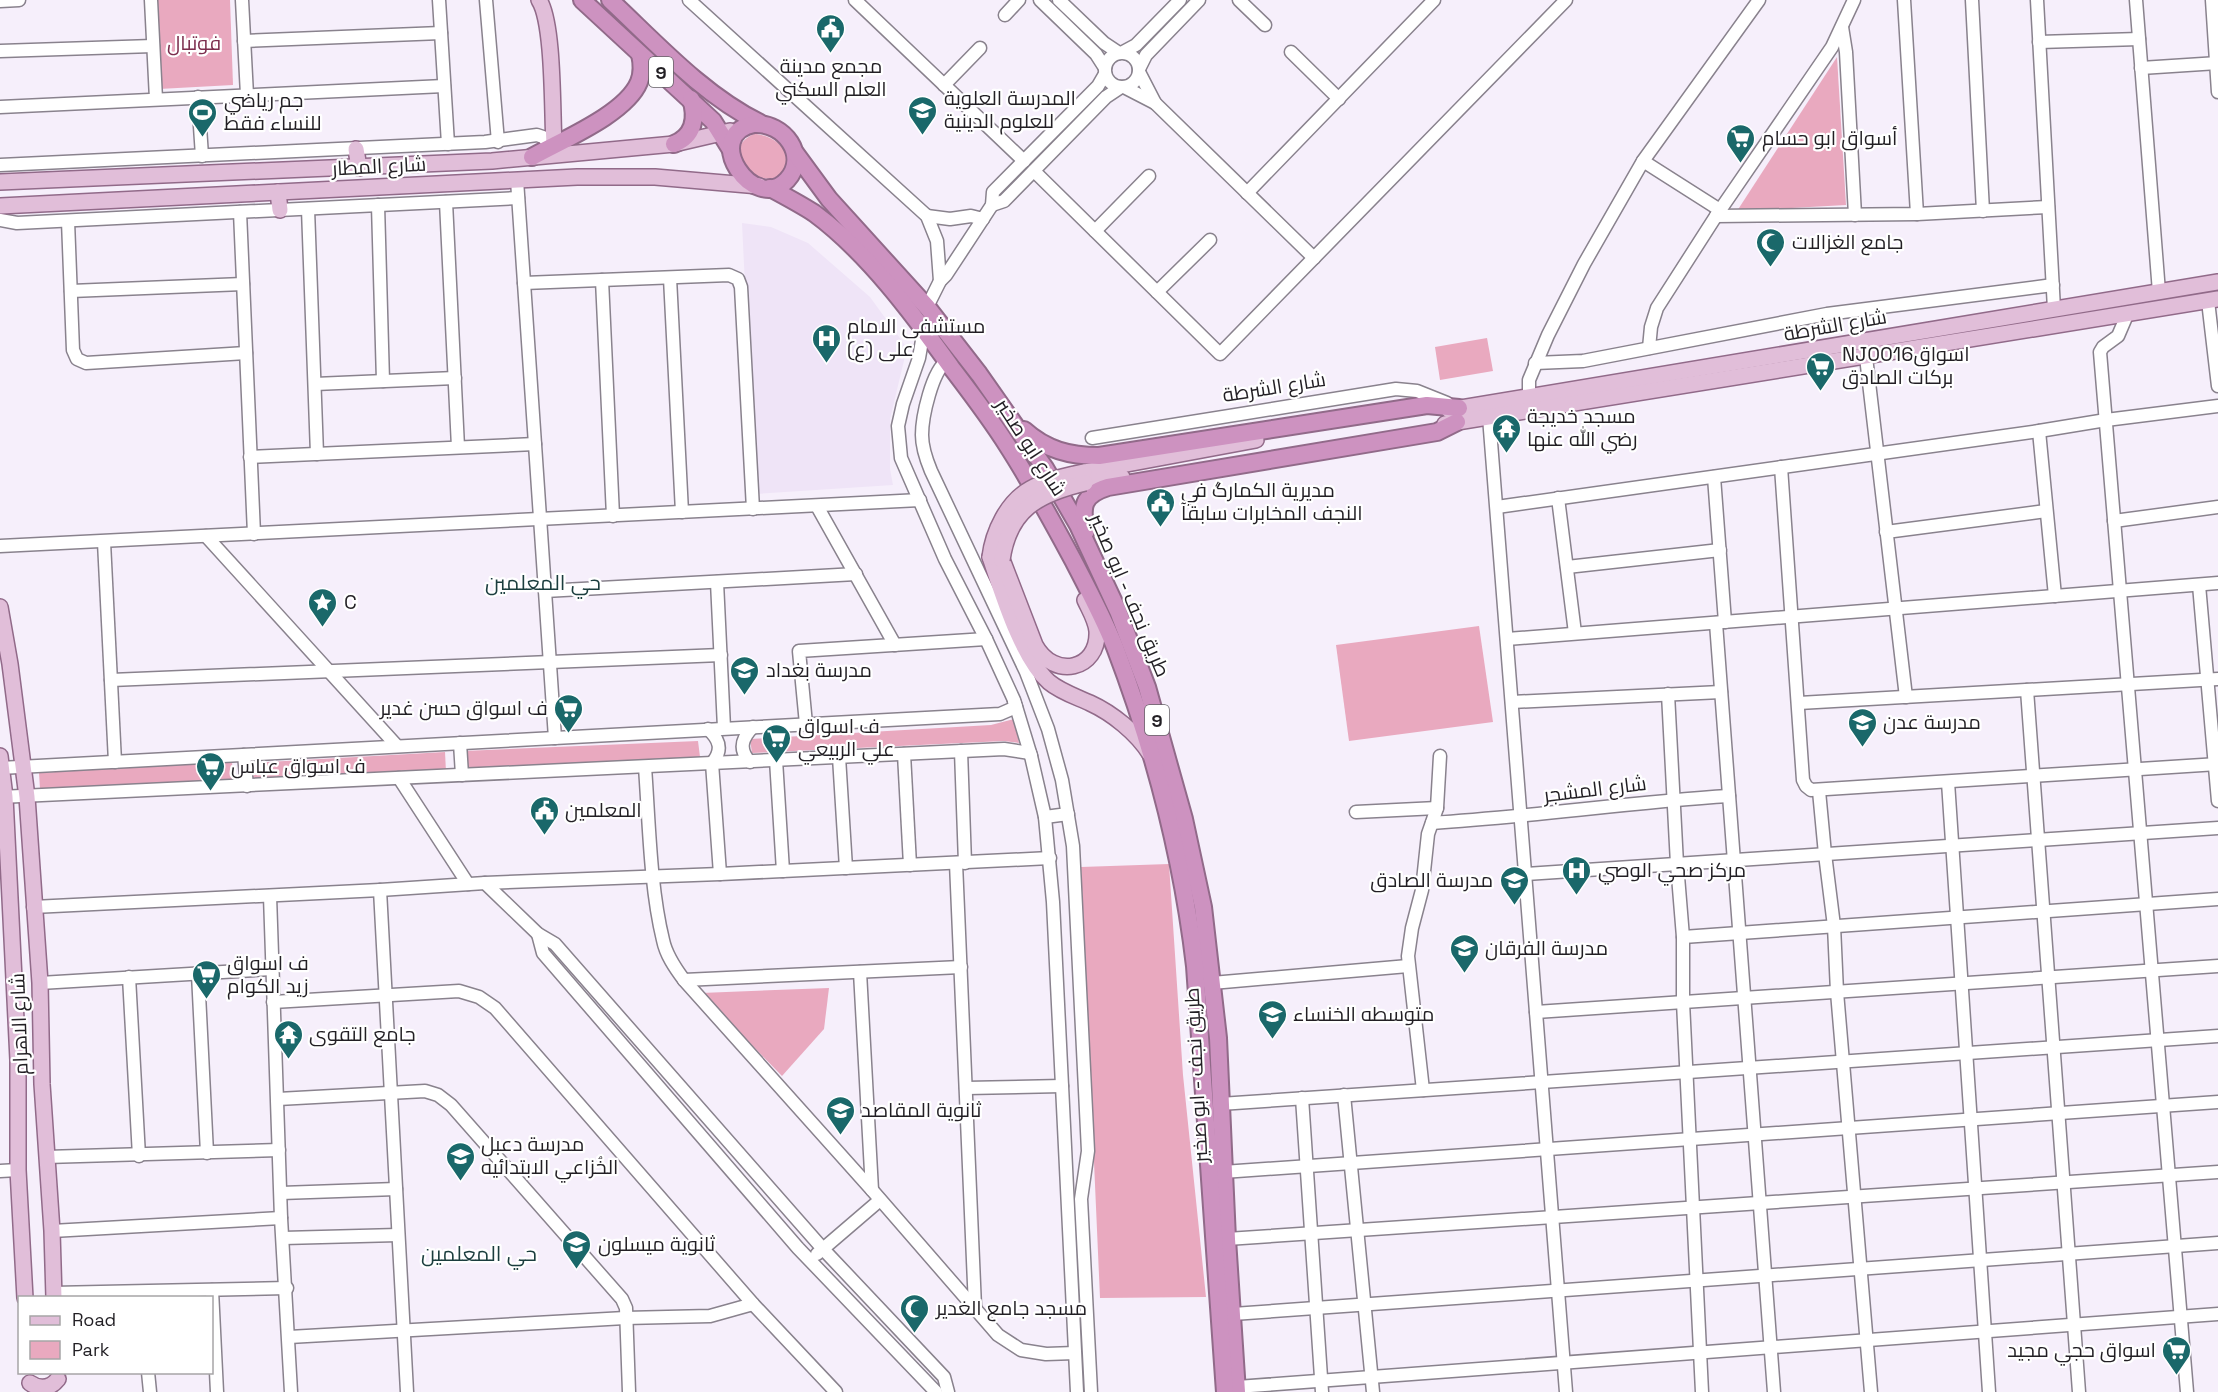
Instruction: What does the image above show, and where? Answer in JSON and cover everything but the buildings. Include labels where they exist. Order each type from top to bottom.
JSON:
[{"type":"highway","name":"9","points":[[582,0],[691,99],[722,133],[738,171],[748,180],[813,213],[839,234],[902,301],[924,329]]},
{"type":"highway","name":"9","points":[[609,0],[686,70],[739,112],[755,124],[780,132],[791,143],[796,154]]},
{"type":"highway","points":[[532,157],[608,115],[634,92],[640,79],[640,54]]},
{"type":"highway","points":[[675,144],[682,141],[692,128],[695,115],[691,99]]},
{"type":"highway","points":[[731,150],[735,136],[755,124]]},
{"type":"highway","points":[[765,187],[783,184],[792,175],[796,154]]},
{"type":"highway","name":"طريق نجف - ابو صخير","points":[[796,154],[829,199],[927,307],[1045,468],[1074,518],[1118,611],[1147,687],[1178,793],[1203,907],[1212,983],[1199,1039],[1233,1390]]},
{"type":"highway","name":"شارع ابو صخير","points":[[924,329],[1006,443],[1038,494],[1098,609],[1114,646],[1154,762],[1180,864]]},
{"type":"highway","points":[[1001,408],[1027,433],[1048,447],[1061,452],[1086,456],[1126,453],[1427,405],[1458,415]]},
{"type":"highway","points":[[1097,566],[1088,538],[1083,509],[1087,499],[1096,491],[1138,481],[1437,432],[1458,415]]},
{"type":"highway","name":"طريق نجف - ابو صخير","points":[[1180,864],[1206,1003],[1218,1038],[1223,1172],[1233,1314],[1233,1390]]},
{"type":"highway","points":[[1199,1039],[1208,1034],[1218,1038]]},
{"type":"main road","points":[[538,0],[544,8],[549,36],[553,145]]},
{"type":"main road","name":"شارع المطار","points":[[0,182],[359,168],[532,157],[675,144],[755,124]]},
{"type":"main road","points":[[356,149],[359,168]]},
{"type":"main road","name":"شارع المطار","points":[[0,206],[627,176],[765,187]]},
{"type":"main road","points":[[278,192],[280,210]]},
{"type":"main road","name":"شارع الشرطة","points":[[1458,415],[1489,417],[2054,309],[2218,282]]},
{"type":"main road","name":"شارع الشرطة","points":[[1709,375],[1866,357],[2213,300]]},
{"type":"main road","name":"شارع الشرطة","points":[[996,558],[1004,548],[1012,525],[1028,506],[1085,477],[1458,415],[1529,396],[1685,379]]},
{"type":"main road","points":[[996,558],[1041,656],[1048,662],[1062,667],[1071,667],[1090,656],[1097,630],[1075,578],[1068,552]]},
{"type":"main road","points":[[996,558],[1018,632],[1041,673],[1061,690],[1091,703],[1114,718],[1146,747],[1154,762]]},
{"type":"main road","name":"شارع الاهرام","points":[[0,607],[10,664],[27,797],[40,983],[42,1084],[54,1295]]},
{"type":"main road","name":"شارع الاهرام","points":[[1,764],[18,1060],[18,1170],[26,1296]]},
{"type":"main road","points":[[18,1060],[28,1065],[41,1060]]},
{"type":"main road","points":[[18,1086],[26,1079],[35,1079],[42,1084]]},
{"type":"main road","points":[[30,1382],[40,1388],[45,1388],[58,1381]]},
{"type":"street","points":[[0,1],[19,0]]},
{"type":"street","points":[[151,0],[156,99]]},
{"type":"street","points":[[242,0],[247,95]]},
{"type":"street","points":[[439,0],[448,144]]},
{"type":"street","points":[[486,0],[498,142]]},
{"type":"street","points":[[689,0],[927,216],[938,241],[940,281]]},
{"type":"street","points":[[1005,15],[1019,0]]},
{"type":"street","points":[[1040,0],[1096,54],[1109,81],[1155,103],[1314,258]]},
{"type":"street","points":[[1059,0],[1104,43],[1134,57],[1155,103]]},
{"type":"street","points":[[992,205],[1004,201],[1106,97],[1132,83],[1146,55],[1199,0]]},
{"type":"street","points":[[1239,0],[1265,25]]},
{"type":"street","points":[[1247,193],[1434,0]]},
{"type":"street","points":[[1034,171],[1220,354],[1566,0]]},
{"type":"street","points":[[1529,396],[1528,380],[1572,288],[1642,161],[1760,0]]},
{"type":"street","points":[[1649,348],[1651,327],[1657,308],[1718,213],[1832,47],[1854,0]]},
{"type":"street","points":[[1904,0],[1917,214]]},
{"type":"street","points":[[1972,0],[1983,211]]},
{"type":"street","points":[[2037,0],[2054,309]]},
{"type":"street","points":[[2136,0],[2159,292]]},
{"type":"street","points":[[2212,0],[2218,92]]},
{"type":"street","points":[[860,2],[1024,161]]},
{"type":"street","points":[[927,307],[940,281],[992,205],[993,192],[1098,86],[1111,56],[1136,45],[1172,3]]},
{"type":"street","points":[[1842,27],[1846,52],[1855,215]]},
{"type":"street","points":[[244,41],[441,33]]},
{"type":"street","points":[[2039,42],[2139,39]]},
{"type":"street","points":[[0,51],[153,46]]},
{"type":"street","points":[[944,85],[980,48]]},
{"type":"street","points":[[1291,52],[1339,99]]},
{"type":"street","points":[[2141,68],[2217,64]]},
{"type":"street","points":[[0,107],[444,86]]},
{"type":"street","points":[[198,97],[202,156]]},
{"type":"street","points":[[0,165],[498,142],[537,135],[553,145]]},
{"type":"street","points":[[1642,161],[1718,213],[1917,214],[2048,207]]},
{"type":"street","points":[[1095,231],[1149,176]]},
{"type":"street","points":[[517,180],[555,738]]},
{"type":"street","points":[[0,220],[17,223],[68,221],[519,198]]},
{"type":"street","points":[[446,202],[458,447]]},
{"type":"street","points":[[378,205],[383,381]]},
{"type":"street","points":[[308,209],[317,454]]},
{"type":"street","points":[[240,212],[254,534]]},
{"type":"street","points":[[927,216],[950,219],[971,216],[983,219]]},
{"type":"street","points":[[68,221],[74,355],[81,362],[246,353]]},
{"type":"street","points":[[1157,292],[1210,240]]},
{"type":"street","points":[[524,283],[729,275],[734,277],[740,283],[753,509]]},
{"type":"street","points":[[670,278],[682,512]]},
{"type":"street","points":[[602,280],[613,516]]},
{"type":"street","points":[[71,291],[243,284]]},
{"type":"street","points":[[1536,363],[1582,361],[1827,314],[2053,285]]},
{"type":"street","points":[[2213,300],[2218,386]]},
{"type":"street","points":[[2127,315],[2118,336],[2100,352],[2187,1392]]},
{"type":"street","points":[[924,329],[919,358],[900,415],[898,437],[901,458],[945,559],[1014,700],[1031,756],[1045,817],[1050,858],[1077,1392]]},
{"type":"street","points":[[1866,357],[1906,697]]},
{"type":"street","points":[[947,362],[937,372],[924,416],[922,434],[924,452],[1038,700],[1056,754],[1073,846],[1088,1151],[1081,1199],[1090,1392]]},
{"type":"street","points":[[315,384],[454,378]]},
{"type":"street","name":"شارع الشرطة","points":[[1092,438],[1396,389],[1417,391],[1458,415]]},
{"type":"street","points":[[1497,507],[2218,405]]},
{"type":"street","points":[[1489,417],[1566,1392]]},
{"type":"street","points":[[2039,431],[2055,596]]},
{"type":"street","points":[[250,457],[535,444]]},
{"type":"street","points":[[1781,467],[1803,780],[1811,790],[2216,764]]},
{"type":"street","points":[[1714,477],[1720,550],[1721,692],[1774,1392]]},
{"type":"street","points":[[1558,498],[1575,633]]},
{"type":"street","points":[[0,546],[920,500]]},
{"type":"street","points":[[817,506],[895,645]]},
{"type":"street","points":[[2114,521],[2218,507]]},
{"type":"street","points":[[1886,532],[2046,511]]},
{"type":"street","points":[[207,536],[397,746]]},
{"type":"street","points":[[104,542],[116,762]]},
{"type":"street","points":[[1567,567],[1720,550]]},
{"type":"street","points":[[545,591],[856,574]]},
{"type":"street","points":[[717,582],[724,728]]},
{"type":"street","points":[[1507,639],[2218,584]]},
{"type":"street","points":[[2199,585],[2213,679],[2218,801]]},
{"type":"street","points":[[806,724],[799,651],[986,639]]},
{"type":"street","points":[[111,680],[721,655]]},
{"type":"street","points":[[1799,703],[2213,679]]},
{"type":"street","points":[[2027,690],[2079,1392]]},
{"type":"street","points":[[1512,702],[1721,692]]},
{"type":"street","points":[[1668,694],[1683,937],[1683,1002],[1702,1392]]},
{"type":"street","points":[[1,764],[24,768],[1000,714],[1016,707],[1014,700]]},
{"type":"street","points":[[750,762],[742,751],[742,744],[753,727]]},
{"type":"street","points":[[708,729],[718,739],[720,745],[719,752],[712,763],[720,874]]},
{"type":"street","points":[[460,743],[462,775]]},
{"type":"street","points":[[2,797],[1004,749],[1030,753],[1031,756]]},
{"type":"street","points":[[961,751],[961,967],[975,1307]]},
{"type":"street","points":[[904,754],[910,865]]},
{"type":"street","points":[[244,755],[247,786]]},
{"type":"street","points":[[1423,1090],[1408,966],[1412,928],[1424,880],[1427,840],[1437,808],[1440,756]]},
{"type":"street","points":[[839,757],[846,868]]},
{"type":"street","points":[[776,760],[783,871]]},
{"type":"street","points":[[645,767],[653,877],[663,941],[668,955],[684,980],[998,1335],[1021,1350],[1046,1354],[1075,1353]]},
{"type":"street","points":[[399,778],[468,884]]},
{"type":"street","points":[[1948,782],[1989,1392]]},
{"type":"street","points":[[1819,791],[1834,926],[1842,1062],[1871,1392]]},
{"type":"street","name":"شارع المشجر","points":[[1432,823],[1521,817],[1674,799],[1729,796]]},
{"type":"street","points":[[1356,812],[1437,808]]},
{"type":"street","points":[[1045,817],[1068,814]]},
{"type":"street","points":[[1526,874],[2218,828]]},
{"type":"street","points":[[33,907],[380,891],[485,883],[1050,858]]},
{"type":"street","points":[[485,883],[538,934],[555,944],[823,1249],[944,1377],[948,1392]]},
{"type":"street","points":[[380,891],[407,1392]]},
{"type":"street","points":[[270,896],[281,1218],[291,1392]]},
{"type":"street","points":[[1683,937],[2218,899]]},
{"type":"street","points":[[538,934],[543,953],[678,1111],[810,1259],[936,1392]]},
{"type":"street","points":[[1212,983],[1408,966]]},
{"type":"street","points":[[1536,1012],[2218,966]]},
{"type":"street","points":[[684,980],[961,967]]},
{"type":"street","points":[[40,983],[272,969]]},
{"type":"street","points":[[860,972],[872,1190]]},
{"type":"street","points":[[198,974],[207,1153]]},
{"type":"street","points":[[129,977],[139,1156]]},
{"type":"street","points":[[273,1002],[459,991],[479,997],[495,1008],[753,1304],[836,1392]]},
{"type":"street","points":[[1220,1104],[2218,1036]]},
{"type":"street","points":[[966,1088],[1062,1086]]},
{"type":"street","points":[[278,1099],[391,1091],[425,1091],[438,1095],[451,1105],[622,1299],[626,1308],[629,1392]]},
{"type":"street","points":[[1344,1095],[1373,1392]]},
{"type":"street","points":[[1302,1098],[1322,1386]]},
{"type":"street","points":[[678,1111],[690,1100]]},
{"type":"street","points":[[1223,1172],[2218,1102]]},
{"type":"street","points":[[46,1157],[279,1150]]},
{"type":"street","points":[[0,1171],[18,1170]]},
{"type":"street","points":[[1227,1239],[2218,1172]]},
{"type":"street","points":[[281,1193],[396,1189]]},
{"type":"street","points":[[1067,1200],[1081,1199]]},
{"type":"street","points":[[810,1259],[880,1200]]},
{"type":"street","points":[[52,1230],[281,1218]]},
{"type":"street","points":[[283,1239],[398,1235]]},
{"type":"street","points":[[1233,1314],[2218,1244]]},
{"type":"street","points":[[54,1295],[141,1295],[286,1288]]},
{"type":"street","points":[[212,1290],[212,1296]]},
{"type":"street","points":[[289,1337],[625,1318],[710,1316],[753,1304]]},
{"type":"street","points":[[213,1310],[217,1392]]},
{"type":"street","points":[[1233,1390],[1322,1386],[1371,1377],[2218,1314]]},
{"type":"street","points":[[148,1374],[150,1392]]},
{"type":"shaded area","name":"مستشفی الامام علی (ع)","points":[[742,223],[771,227],[808,243],[870,297],[907,348],[890,419],[890,469],[893,485],[755,494]]},
{"type":"green space","name":"فوتبال","points":[[153,0],[230,0],[233,85],[159,89]]},
{"type":"green space","points":[[1837,57],[1846,205],[1737,211]]},
{"type":"green space","points":[[754,134],[774,140],[784,150],[787,163],[784,170],[776,177],[767,179],[756,175],[741,160],[739,151],[743,142]]},
{"type":"green space","points":[[1487,338],[1493,371],[1440,380],[1435,347]]},
{"type":"green space","points":[[1479,626],[1493,722],[1349,741],[1336,645]]},
{"type":"green space","points":[[1014,719],[1019,743],[1004,741],[752,753],[750,739],[991,725]]},
{"type":"green space","points":[[698,741],[700,757],[467,769],[464,751]]},
{"type":"green space","points":[[445,752],[446,772],[250,778],[249,763]]},
{"type":"green space","points":[[232,761],[233,781],[40,789],[39,773]]},
{"type":"green space","points":[[1169,864],[1183,1075],[1206,1297],[1100,1298],[1081,867]]},
{"type":"green space","points":[[829,988],[824,1029],[782,1076],[701,993]]},
{"type":"place","name":"مجمع مدينة العلم السكني","points":[[831,54]]},
{"type":"place","name":"المدرسة العلوية للعلوم الدينية","points":[[923,136]]},
{"type":"place","name":"جم رياضي للنساء فقط","points":[[203,138]]},
{"type":"place","name":"أسواق ابو حسام","points":[[1741,164]]},
{"type":"place","name":"جامع الغزالات","points":[[1771,268]]},
{"type":"place","name":"مستشفی الامام علی (ع)","points":[[826,364]]},
{"type":"place","name":"NJ0016اسواق برکات الصادق","points":[[1821,392]]},
{"type":"place","name":"مسجد خديجة رضي الله عنها","points":[[1506,454]]},
{"type":"place","name":"مديرية الكمارگ في النجف المخابرات سابقآ","points":[[1160,528]]},
{"type":"place","name":"C","points":[[323,628]]},
{"type":"place","name":"مدرسة بغداد","points":[[745,696]]},
{"type":"place","name":"ف اسواق حسن غدير","points":[[569,734]]},
{"type":"place","name":"مدرسة عدن","points":[[1862,748]]},
{"type":"place","name":"ف اسواق علي الربيعي","points":[[777,764]]},
{"type":"place","name":"ف اسواق عباس","points":[[210,792]]},
{"type":"place","name":"المعلمين","points":[[544,836]]},
{"type":"place","name":"مركز صحي الوصي","points":[[1577,896]]},
{"type":"place","name":"مدرسة الصادق","points":[[1514,906]]},
{"type":"place","name":"مدرسة الفرقان","points":[[1464,974]]},
{"type":"place","name":"ف اسواق زيد الكوام","points":[[206,1000]]},
{"type":"place","name":"متوسطه الخنساء","points":[[1272,1040]]},
{"type":"place","name":"جامع التقوى","points":[[288,1060]]},
{"type":"place","name":"ثانوية المقاصد","points":[[840,1136]]},
{"type":"place","name":"مدرسة دعبل الخُزاعي الابتدائيه","points":[[460,1182]]},
{"type":"place","name":"ثانوية ميسلون","points":[[577,1270]]},
{"type":"place","name":"مسجد جامع الغدير","points":[[915,1334]]},
{"type":"place","name":"اسواق حجي مجيد","points":[[2177,1376]]},
{"type":"district","name":"حي المعلمين","points":[[543,582]]},
{"type":"district","name":"حي المعلمین","points":[[479,1253]]}]
